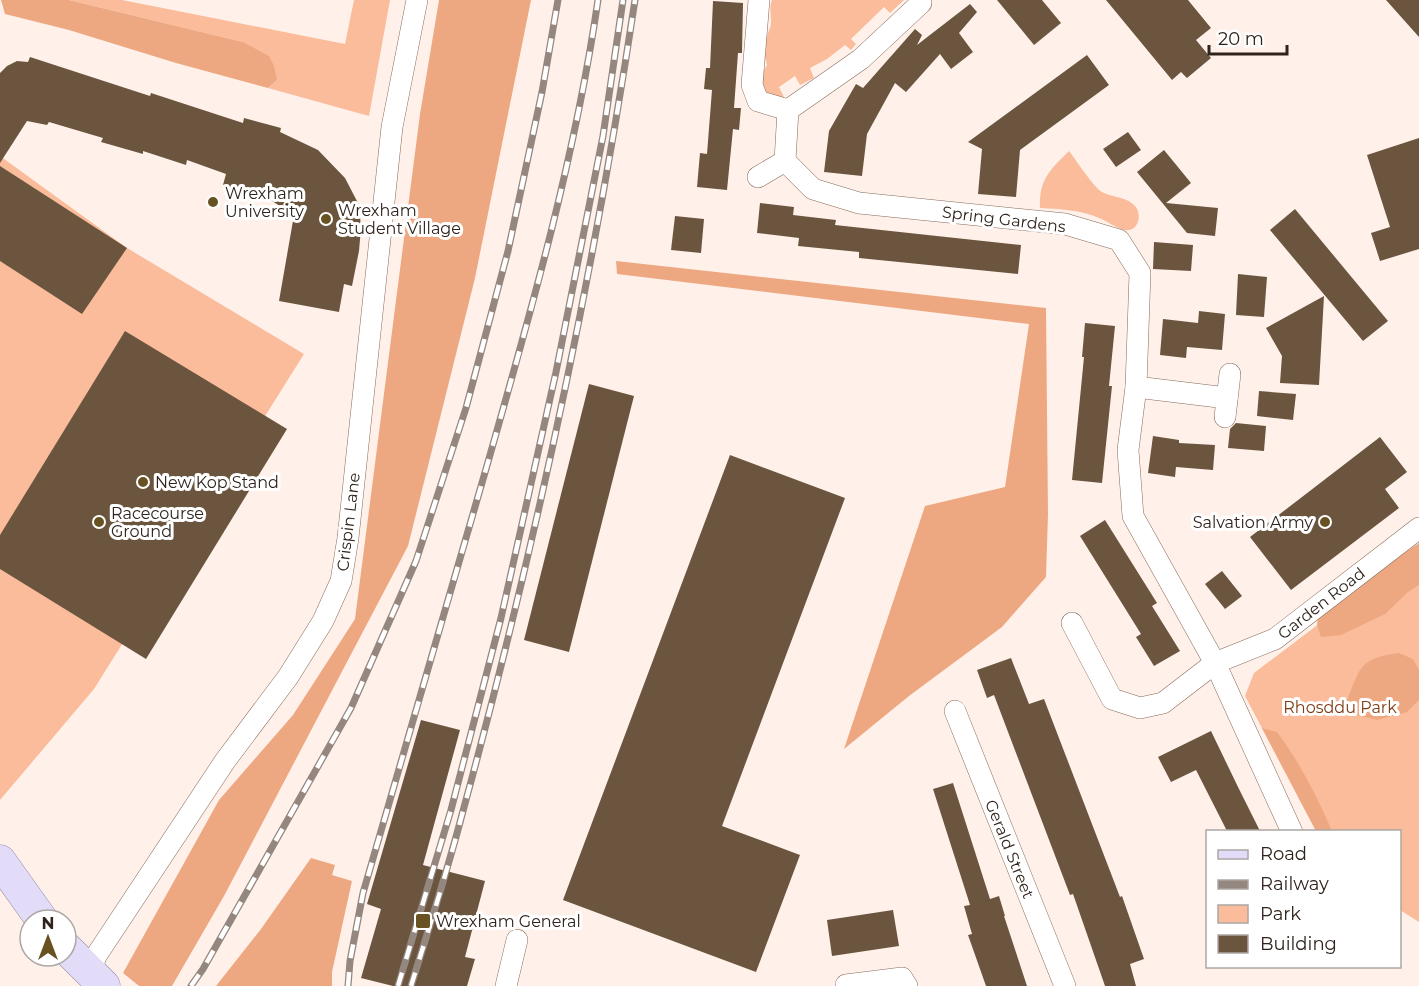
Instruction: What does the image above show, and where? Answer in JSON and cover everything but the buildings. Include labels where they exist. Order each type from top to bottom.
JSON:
[{"type":"main road","points":[[0,861],[33,908]]},
{"type":"main road","points":[[78,960],[97,980]]},
{"type":"street","name":"Crispin Lane","points":[[97,980],[96,956],[225,761],[288,677],[323,621],[341,581],[348,538],[392,127],[417,0]]},
{"type":"street","points":[[759,0],[752,86],[758,101],[788,110]]},
{"type":"street","points":[[788,110],[861,58],[921,3]]},
{"type":"street","points":[[758,177],[784,161],[788,110]]},
{"type":"street","name":"Spring Gardens","points":[[784,161],[813,189],[859,203],[1065,224],[1119,240],[1140,273],[1136,387],[1128,450],[1133,516],[1215,663]]},
{"type":"street","points":[[1136,387],[1226,407],[1230,374]]},
{"type":"street","name":"Garden Road","points":[[1072,623],[1112,699],[1140,708],[1163,703],[1215,663],[1275,639],[1419,528]]},
{"type":"street","points":[[1215,663],[1293,830]]},
{"type":"street","name":"Gerald Street","points":[[956,711],[1065,986]]},
{"type":"street","points":[[506,986],[517,940]]},
{"type":"street","points":[[846,985],[902,978],[908,986]]},
{"type":"green space","points":[[69,0],[122,0],[345,44],[354,0],[390,0],[369,116],[268,88],[277,80],[243,42]]},
{"type":"green space","points":[[772,0],[904,0],[890,13],[884,7],[851,39],[856,44],[851,50],[845,45],[827,59],[810,68],[814,78],[800,85],[795,76],[779,87],[784,97],[781,102],[761,91],[761,76],[767,65],[764,46],[771,25]]},
{"type":"green space","points":[[1069,151],[1097,188],[1130,202],[1137,208],[1139,217],[1136,226],[1124,230],[1092,215],[1063,209],[1040,208],[1041,190],[1047,176]]},
{"type":"green space","name":"Racecourse Ground","points":[[0,156],[127,248],[304,354],[94,689],[0,800]]},
{"type":"green space","name":"Rhosddu Park","points":[[1419,548],[1419,922],[1401,911],[1401,830],[1315,830],[1245,696],[1254,673]]},
{"type":"shaded area","points":[[1,0],[69,0],[243,42],[269,56],[277,80],[268,88],[69,30],[5,14]]},
{"type":"shaded area","points":[[439,0],[531,0],[475,278],[408,546],[224,896],[172,986],[139,986],[123,973],[219,800],[293,715],[355,619],[420,114]]},
{"type":"shaded area","points":[[616,261],[1046,308],[1048,514],[1046,577],[1002,627],[909,696],[844,749],[925,506],[1005,487],[1029,324],[617,274]]},
{"type":"shaded area","points":[[1419,543],[1419,585],[1408,592],[1385,614],[1341,635],[1321,637],[1317,625],[1318,616],[1349,590]]},
{"type":"shaded area","points":[[1399,653],[1413,659],[1419,670],[1419,700],[1407,712],[1377,720],[1353,714],[1346,703],[1358,673],[1368,662],[1376,658]]},
{"type":"shaded area","points":[[1262,728],[1277,732],[1308,780],[1332,830],[1315,830]]},
{"type":"shaded area","points":[[311,858],[335,865],[332,875],[352,881],[332,972],[332,986],[216,986],[261,929]]},
{"type":"railway","points":[[191,986],[203,969],[351,708],[416,561],[466,408],[508,251],[542,92],[558,0]]},
{"type":"railway","points":[[348,986],[350,961],[363,893],[503,411],[550,236],[577,119],[598,0]]},
{"type":"railway","points":[[398,986],[451,810],[501,618],[556,372],[603,136],[623,0]]},
{"type":"railway","points":[[411,986],[457,833],[490,711],[539,509],[582,306],[635,0]]},
{"type":"place","name":"Wrexham University","points":[[213,202]]},
{"type":"place","name":"Wrexham Student Village","points":[[326,219]]},
{"type":"place","name":"New Kop Stand","points":[[143,482]]},
{"type":"place","name":"Racecourse Ground","points":[[99,522]]},
{"type":"place","name":"Salvation Army","points":[[1325,522]]},
{"type":"place","name":"Wrexham General","points":[[423,921]]}]
